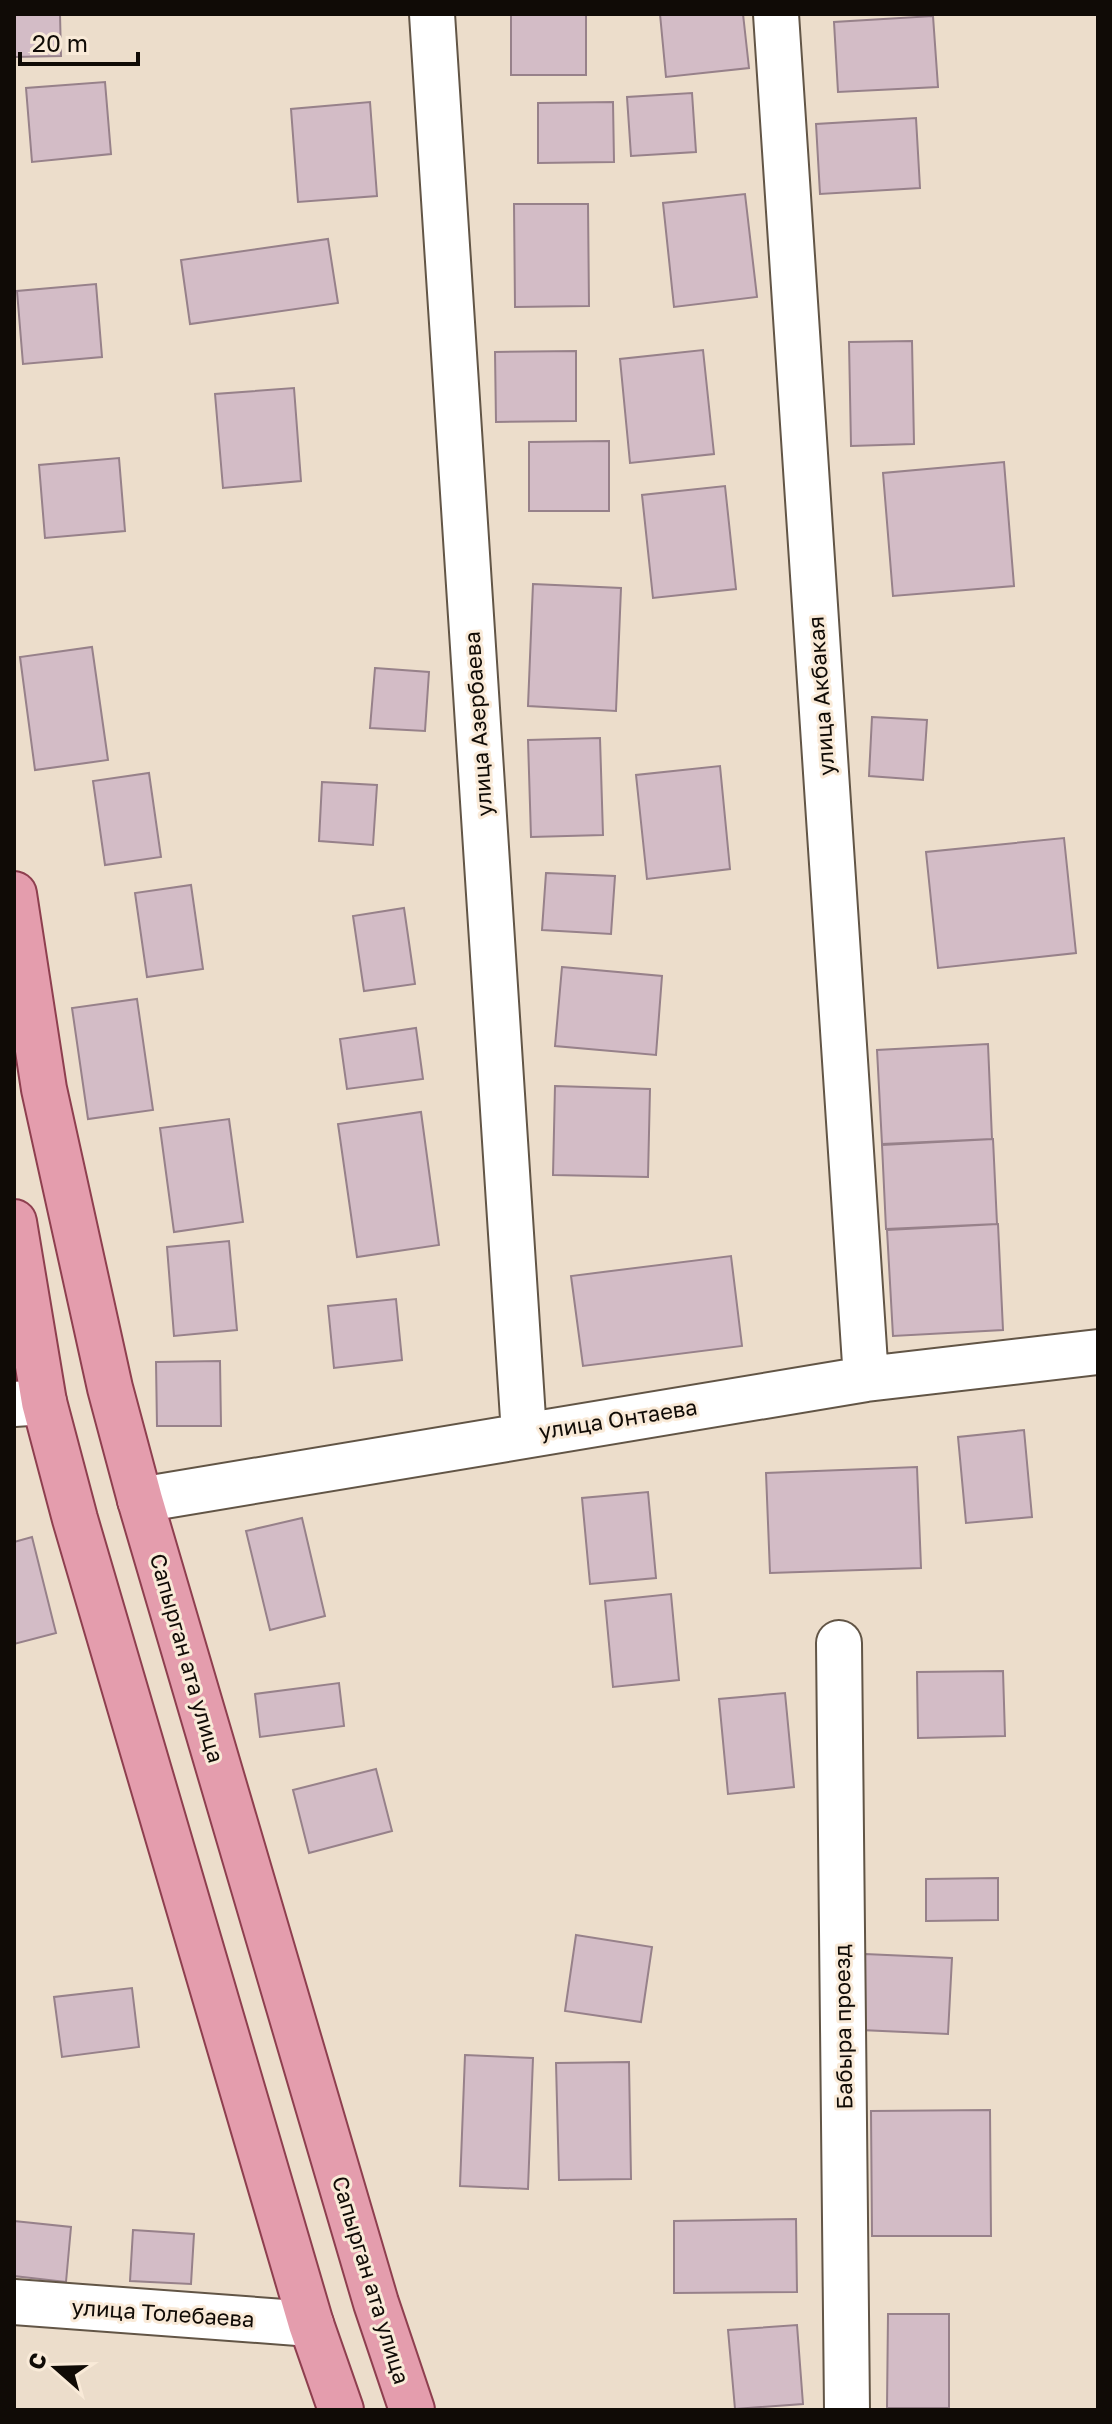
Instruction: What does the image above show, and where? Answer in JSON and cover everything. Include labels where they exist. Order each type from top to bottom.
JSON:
[{"type":"main road","name":"Сапырган ата улица","points":[[14,894],[44,1089],[110,1388],[140,1500],[376,2303],[412,2410]]},
{"type":"main road","points":[[14,1222],[29,1403],[79,1534],[311,2324],[341,2410]]},
{"type":"street","name":"улица Азербаева","points":[[432,14],[524,1434]]},
{"type":"street","name":"улица Акбакая","points":[[776,14],[866,1379]]},
{"type":"street","name":"улица Онтаева","points":[[140,1500],[866,1379],[1098,1352]]},
{"type":"street","name":"Бабыра проезд","points":[[839,1643],[847,2410]]},
{"type":"street","name":"улица Толебаева","points":[[14,2302],[311,2324]]},
{"type":"building","points":[[14,14],[60,14],[61,56],[14,57]]},
{"type":"building","points":[[586,14],[586,75],[511,75],[511,15]]},
{"type":"building","points":[[660,14],[743,14],[749,68],[666,77]]},
{"type":"building","points":[[933,16],[938,87],[838,92],[834,22]]},
{"type":"building","points":[[105,82],[111,154],[32,162],[26,88]]},
{"type":"building","points":[[692,93],[696,152],[631,156],[627,97]]},
{"type":"building","points":[[370,102],[377,196],[298,202],[291,109]]},
{"type":"building","points":[[613,102],[614,162],[538,163],[538,103]]},
{"type":"building","points":[[916,118],[920,188],[820,194],[816,124]]},
{"type":"building","points":[[745,194],[757,297],[674,307],[663,203]]},
{"type":"building","points":[[514,204],[588,204],[589,306],[515,307]]},
{"type":"building","points":[[328,239],[338,303],[190,324],[181,260]]},
{"type":"building","points":[[96,284],[102,357],[23,364],[17,291]]},
{"type":"building","points":[[912,341],[914,444],[851,446],[849,342]]},
{"type":"building","points":[[703,350],[714,454],[630,463],[620,359]]},
{"type":"building","points":[[576,351],[576,421],[496,422],[495,352]]},
{"type":"building","points":[[294,388],[301,481],[223,488],[215,394]]},
{"type":"building","points":[[609,441],[609,511],[529,511],[529,442]]},
{"type":"building","points":[[119,458],[125,531],[45,538],[39,465]]},
{"type":"building","points":[[1004,462],[1014,586],[893,596],[883,473]]},
{"type":"building","points":[[725,486],[736,589],[653,598],[642,495]]},
{"type":"building","points":[[533,584],[621,588],[616,711],[528,706]]},
{"type":"building","points":[[92,647],[108,760],[35,770],[20,657]]},
{"type":"building","points":[[375,668],[429,672],[425,731],[370,728]]},
{"type":"building","points":[[872,717],[927,720],[923,780],[869,776]]},
{"type":"building","points":[[600,738],[603,835],[531,837],[528,740]]},
{"type":"building","points":[[720,766],[730,869],[647,879],[636,775]]},
{"type":"building","points":[[149,773],[161,857],[105,865],[93,781]]},
{"type":"building","points":[[322,782],[377,785],[373,845],[319,841]]},
{"type":"building","points":[[1064,838],[1076,953],[938,968],[926,852]]},
{"type":"building","points":[[546,873],[615,876],[611,934],[542,930]]},
{"type":"building","points":[[191,885],[203,969],[147,977],[135,893]]},
{"type":"building","points":[[404,908],[415,984],[364,991],[353,916]]},
{"type":"building","points":[[562,967],[662,976],[656,1055],[555,1046]]},
{"type":"building","points":[[137,999],[153,1110],[88,1119],[72,1008]]},
{"type":"building","points":[[416,1028],[423,1079],[347,1089],[340,1039]]},
{"type":"building","points":[[988,1044],[992,1139],[882,1144],[877,1050]]},
{"type":"building","points":[[555,1086],[650,1089],[648,1177],[553,1175]]},
{"type":"building","points":[[421,1112],[439,1245],[357,1257],[338,1124]]},
{"type":"building","points":[[229,1119],[243,1222],[174,1232],[160,1128]]},
{"type":"building","points":[[993,1139],[997,1224],[886,1229],[882,1145]]},
{"type":"building","points":[[998,1224],[1003,1330],[893,1336],[887,1230]]},
{"type":"building","points":[[229,1241],[237,1330],[174,1336],[167,1247]]},
{"type":"building","points":[[731,1256],[742,1346],[583,1366],[571,1276]]},
{"type":"building","points":[[396,1299],[402,1360],[334,1368],[328,1306]]},
{"type":"building","points":[[220,1361],[221,1426],[157,1426],[156,1362]]},
{"type":"building","points":[[1024,1430],[1032,1517],[966,1523],[958,1437]]},
{"type":"building","points":[[917,1467],[921,1568],[770,1573],[766,1473]]},
{"type":"building","points":[[648,1492],[656,1578],[590,1584],[582,1498]]},
{"type":"building","points":[[302,1518],[325,1616],[270,1630],[246,1531]]},
{"type":"building","points":[[32,1537],[56,1633],[14,1644],[14,1542]]},
{"type":"building","points":[[671,1594],[679,1680],[613,1687],[605,1601]]},
{"type":"building","points":[[1003,1671],[1005,1736],[918,1738],[917,1672]]},
{"type":"building","points":[[339,1683],[344,1726],[260,1737],[255,1694]]},
{"type":"building","points":[[785,1693],[794,1787],[728,1794],[719,1699]]},
{"type":"building","points":[[376,1769],[392,1831],[309,1853],[293,1790]]},
{"type":"building","points":[[998,1878],[998,1920],[926,1921],[926,1879]]},
{"type":"building","points":[[576,1935],[652,1947],[641,2022],[565,2011]]},
{"type":"building","points":[[865,1954],[952,1958],[948,2034],[861,2030]]},
{"type":"building","points":[[132,1988],[139,2047],[62,2057],[54,1997]]},
{"type":"building","points":[[465,2055],[533,2058],[528,2189],[460,2186]]},
{"type":"building","points":[[629,2062],[631,2179],[559,2180],[556,2063]]},
{"type":"building","points":[[990,2110],[991,2236],[872,2236],[871,2111]]},
{"type":"building","points":[[796,2219],[797,2292],[674,2293],[674,2221]]},
{"type":"building","points":[[14,2221],[71,2227],[66,2282],[14,2276]]},
{"type":"building","points":[[133,2230],[194,2234],[191,2284],[130,2281]]},
{"type":"building","points":[[888,2314],[949,2314],[949,2408],[887,2408]]},
{"type":"building","points":[[797,2325],[803,2404],[735,2409],[728,2330]]}]
